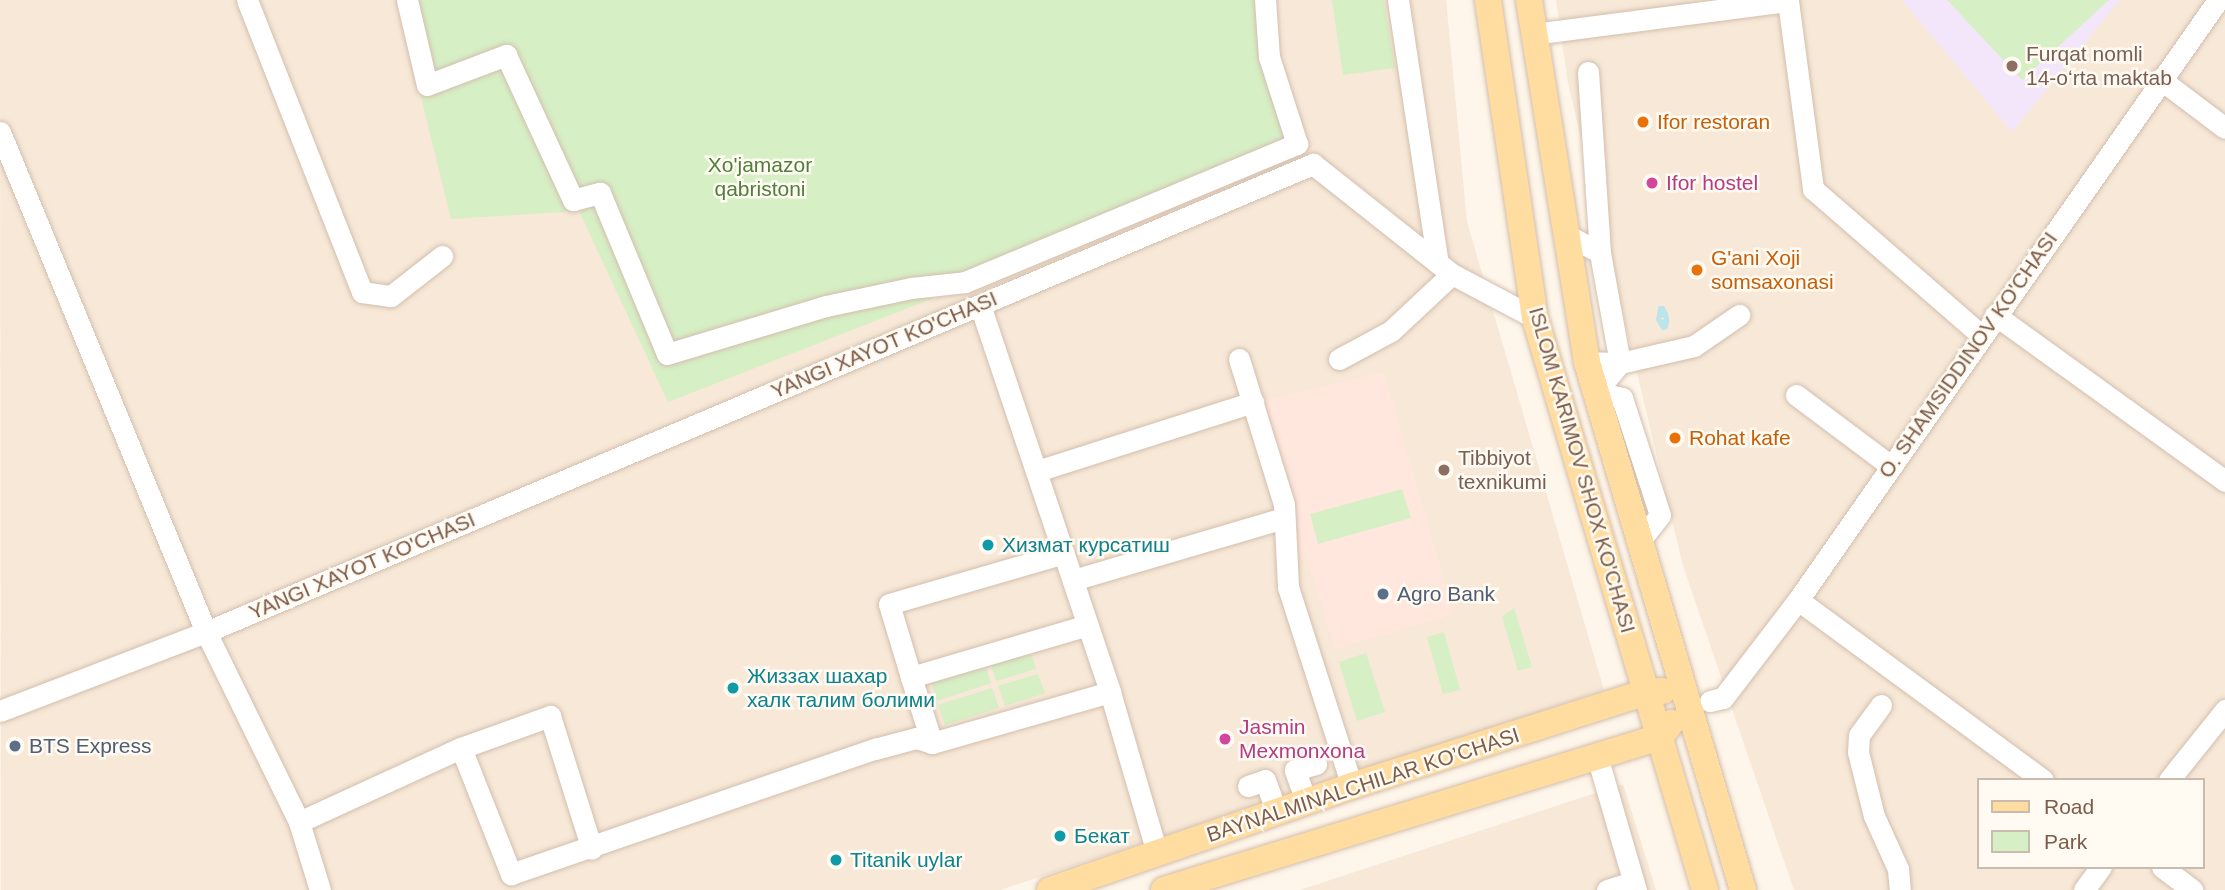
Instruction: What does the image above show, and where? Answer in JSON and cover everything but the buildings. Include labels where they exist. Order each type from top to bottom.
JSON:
[{"type":"main road","name":"ISLOM KARIMOV SHOX KO'CHASI","points":[[1488,0],[1535,318],[1705,890]]},
{"type":"main road","name":"ISLOM KARIMOV SHOX KO'CHASI","points":[[1529,0],[1587,362],[1742,890]]},
{"type":"main road","name":"BAYNALMINALCHILAR KO’CHASI","points":[[1049,890],[1306,801],[1680,683]]},
{"type":"main road","points":[[1660,737],[1676,713],[1680,683]]},
{"type":"main road","name":"BAYNALMINALCHILAR KO’CHASI","points":[[1164,890],[1694,728]]},
{"type":"street","points":[[247,0],[362,292],[391,296],[442,256]]},
{"type":"street","points":[[407,0],[427,85],[506,55],[573,200],[600,193],[667,354],[826,306],[911,288],[965,282],[1297,144],[1269,57],[1265,0]]},
{"type":"street","points":[[1339,359],[1391,331],[1445,269],[1398,0]]},
{"type":"street","name":"O. SHAMSIDDINOV KO'CHASI","points":[[1710,701],[1723,698],[1798,600],[2160,79],[2218,0]]},
{"type":"street","points":[[1534,34],[1788,1],[1813,189],[1981,335]]},
{"type":"street","points":[[1588,72],[1600,253],[1620,363],[1596,392]]},
{"type":"street","points":[[2160,79],[2225,128]]},
{"type":"street","points":[[0,132],[206,632],[299,822],[320,890]]},
{"type":"street","name":"YANGI XAYOT KO'CHASI","points":[[0,711],[206,632],[1313,164],[1445,269],[1535,318]]},
{"type":"street","points":[[1565,234],[1600,253]]},
{"type":"street","points":[[980,305],[1110,692],[1157,853]]},
{"type":"street","points":[[1587,362],[1620,363],[1694,346],[1739,315]]},
{"type":"street","points":[[1995,315],[2225,481]]},
{"type":"street","points":[[1239,359],[1284,504],[1288,587],[1352,786]]},
{"type":"street","points":[[1796,395],[1891,466]]},
{"type":"street","points":[[1037,471],[1252,402]]},
{"type":"street","points":[[1073,580],[1284,518]]},
{"type":"street","points":[[932,743],[889,604],[1065,553]]},
{"type":"street","points":[[1798,600],[2040,778]]},
{"type":"street","points":[[911,677],[1087,625]]},
{"type":"street","name":"BAYNALMINALCHILAR KO’CHASI","points":[[1680,683],[1710,701]]},
{"type":"street","points":[[461,748],[514,882],[592,849],[875,749],[916,738],[932,743],[1110,692]]},
{"type":"street","points":[[1694,728],[1710,701]]},
{"type":"street","points":[[1881,705],[1859,735],[1858,752],[1874,816],[1898,870],[1900,890]]},
{"type":"street","points":[[2171,778],[2225,710]]},
{"type":"street","points":[[299,822],[461,748],[550,716],[592,849]]},
{"type":"street","points":[[1597,756],[1635,886],[1607,890]]},
{"type":"street","points":[[1306,801],[1295,770],[1316,764]]},
{"type":"street","points":[[1248,786],[1265,780],[1276,811]]},
{"type":"street","points":[[2084,890],[2100,869]]},
{"type":"street","points":[[2165,869],[2192,890]]},
{"type":"shaded area","points":[[0,0],[1446,0],[1467,222],[1604,690],[1000,890],[1,890]]},
{"type":"shaded area","points":[[1556,0],[2225,0],[2225,890],[1794,890],[1683,566],[1568,83]]},
{"type":"shaded area","name":"Furqat nomli 14-oʻrta maktab","points":[[1902,0],[2120,0],[2012,132]]},
{"type":"shaded area","points":[[1384,372],[1454,614],[1335,649],[1305,553],[1299,555],[1258,402]]},
{"type":"shaded area","points":[[1623,784],[1656,890],[1300,890]]},
{"type":"green space","name":"Xo'jamazor qabristoni","points":[[397,0],[1265,0],[1272,100],[1304,153],[668,402],[579,211],[451,219]]},
{"type":"green space","points":[[1332,0],[1384,0],[1395,68],[1343,75]]},
{"type":"green space","points":[[1947,0],[2109,0],[2022,80]]},
{"type":"green space","points":[[1402,489],[1411,518],[1318,544],[1310,514]]},
{"type":"green space","points":[[1514,608],[1532,667],[1518,671],[1502,617]]},
{"type":"green space","points":[[1444,632],[1460,690],[1443,694],[1427,637]]},
{"type":"green space","points":[[1030,649],[1036,669],[996,681],[990,662]]},
{"type":"green space","points":[[1366,653],[1385,712],[1357,721],[1339,662]]},
{"type":"green space","points":[[985,664],[991,683],[937,701],[931,681]]},
{"type":"green space","points":[[1038,674],[1045,693],[1005,706],[998,686]]},
{"type":"green space","points":[[992,688],[999,708],[945,725],[938,705]]},
{"type":"waterway","points":[[1660,308],[1662,308],[1665,314],[1659,315],[1660,308]]},
{"type":"waterway","points":[[1662,314],[1666,318],[1662,322],[1658,318],[1662,314]]},
{"type":"waterway","points":[[1666,321],[1665,326],[1663,327],[1660,322],[1666,321]]},
{"type":"place","name":"Furqat nomli 14-oʻrta maktab","points":[[2012,66]]},
{"type":"place","name":"Ifor restoran","points":[[1643,122]]},
{"type":"place","name":"Ifor hostel","points":[[1652,183]]},
{"type":"place","name":"G'ani Xoji somsaxonasi","points":[[1697,270]]},
{"type":"place","name":"Rohat kafe","points":[[1675,438]]},
{"type":"place","name":"Tibbiyot texnikumi","points":[[1444,470]]},
{"type":"place","name":"Хизмат курсатиш","points":[[988,545]]},
{"type":"place","name":"Agro Bank","points":[[1383,594]]},
{"type":"place","name":"Жиззах шахар халк талим болими","points":[[733,688]]},
{"type":"place","name":"Jasmin Mexmonxona","points":[[1225,739]]},
{"type":"place","name":"BTS Express","points":[[15,746]]},
{"type":"place","name":"Бекат","points":[[1060,836]]},
{"type":"place","name":"Titanik uylar","points":[[836,860]]}]
